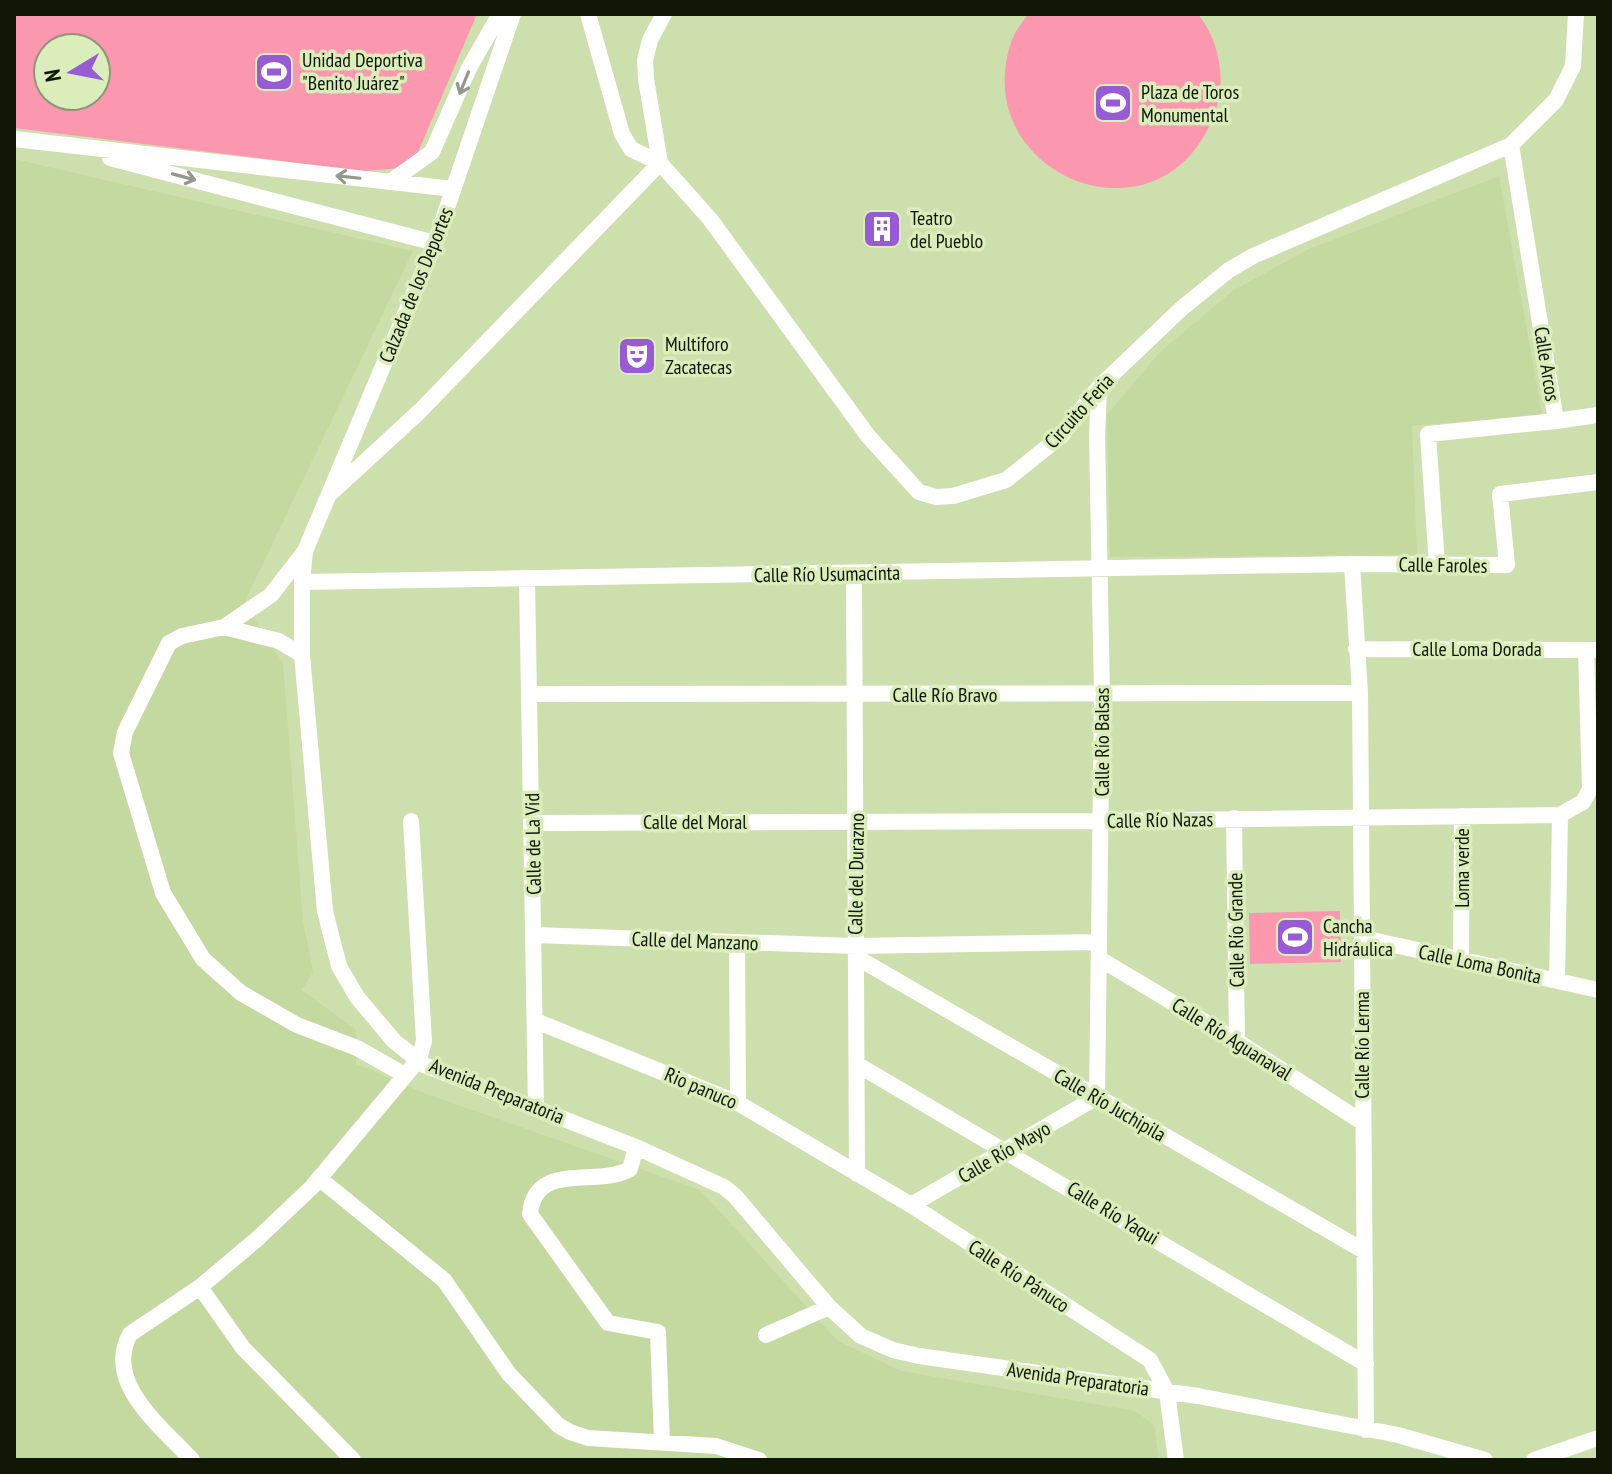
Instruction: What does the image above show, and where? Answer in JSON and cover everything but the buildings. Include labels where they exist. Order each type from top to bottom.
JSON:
[{"type":"street","points":[[390,182],[432,152],[469,68],[500,14]]},
{"type":"street","name":"Calzada de los Deportes","points":[[305,551],[435,243],[513,14]]},
{"type":"street","name":"Circuito Feria","points":[[588,14],[622,134],[631,149],[660,163],[710,219],[868,436],[919,492],[936,497],[953,496],[1006,480],[1061,436],[1099,387],[1182,308],[1229,270],[1253,256],[1511,145],[1556,100],[1573,66],[1576,14]]},
{"type":"street","points":[[328,496],[420,411],[660,163],[645,60],[650,40],[664,14]]},
{"type":"street","points":[[14,139],[453,189]]},
{"type":"street","points":[[55,143],[435,243]]},
{"type":"street","name":"Calle Arcos","points":[[1437,565],[1428,434],[1556,421],[1511,145]]},
{"type":"street","name":"Calle Río Balsas","points":[[1097,1097],[1102,821],[1099,387]]},
{"type":"street","points":[[1556,421],[1598,415]]},
{"type":"street","name":"Calle Faroles","points":[[1352,564],[1507,565],[1500,494],[1598,482]]},
{"type":"street","name":"Avenida Preparatoria","points":[[305,551],[302,655],[325,911],[339,966],[357,997],[394,1041],[424,1065],[636,1147],[724,1187],[829,1307],[861,1336],[893,1350],[1167,1392],[1398,1435],[1485,1460]]},
{"type":"street","name":"Avenida Preparatoria","points":[[305,551],[271,595],[224,627],[182,636],[169,643],[125,732],[121,753],[163,893],[203,959],[241,993],[297,1025],[357,1048],[405,1075]]},
{"type":"street","name":"Calle Río Usumacinta","points":[[302,582],[1352,564]]},
{"type":"street","name":"Calle Río Lerma","points":[[1352,564],[1360,693],[1366,1430]]},
{"type":"street","name":"Calle del Durazno","points":[[854,574],[857,1174]]},
{"type":"street","name":"Calle de La Vid","points":[[527,580],[536,1107]]},
{"type":"street","points":[[224,627],[279,641],[302,655]]},
{"type":"street","name":"Calle Loma Dorada","points":[[1356,649],[1592,650]]},
{"type":"street","points":[[1557,981],[1560,815],[1583,802],[1594,789],[1592,650]]},
{"type":"street","name":"Calle Río Bravo","points":[[530,694],[1360,693]]},
{"type":"street","name":"Loma verde","points":[[1461,960],[1462,816],[1560,815]]},
{"type":"street","name":"Calle Río Nazas","points":[[857,821],[1462,816]]},
{"type":"street","name":"Calle Río Grande","points":[[1234,818],[1237,1041]]},
{"type":"street","points":[[192,1460],[127,1383],[122,1358],[124,1345],[130,1334],[200,1287],[256,1240],[320,1179],[419,1059],[424,1041],[411,821]]},
{"type":"street","name":"Calle del Moral","points":[[532,823],[857,821]]},
{"type":"street","name":"Calle del Manzano","points":[[534,935],[737,943],[856,952]]},
{"type":"street","name":"Calle Loma Bonita","points":[[1363,938],[1598,990]]},
{"type":"street","points":[[737,943],[738,1103]]},
{"type":"street","points":[[856,952],[1100,951]]},
{"type":"street","name":"Calle Río Aguanaval","points":[[1100,951],[1362,1122]]},
{"type":"street","name":"Calle Río Juchipila","points":[[856,952],[1097,1097],[1364,1251]]},
{"type":"street","name":"Rio panuco","points":[[536,1021],[738,1103],[857,1174]]},
{"type":"street","name":"Calle Río Yaqui","points":[[858,1065],[1366,1364]]},
{"type":"street","name":"Calle Río Mayo","points":[[911,1205],[1097,1097]]},
{"type":"street","points":[[636,1147],[630,1169],[617,1176],[556,1180],[543,1186],[531,1202],[530,1214],[608,1323],[658,1332],[662,1443]]},
{"type":"street","name":"Calle Río Pánuco","points":[[857,1174],[911,1205],[1150,1360],[1167,1392]]},
{"type":"street","points":[[320,1179],[444,1280],[509,1374],[558,1425],[588,1438],[716,1446],[759,1460]]},
{"type":"street","points":[[200,1287],[243,1348],[353,1460]]},
{"type":"street","points":[[766,1335],[829,1307]]},
{"type":"street","points":[[1167,1392],[1176,1460]]},
{"type":"street","points":[[1534,1460],[1596,1438]]},
{"type":"street","points":[[1572,1460],[1596,1438]]},
{"type":"shaded area","name":"Unidad Deportiva \"Benito Juárez\"","points":[[14,14],[477,14],[413,164],[402,168],[364,171],[14,128]]},
{"type":"shaded area","name":"Plaza de Toros Monumental","points":[[1028,14],[1198,14],[1216,48],[1220,86],[1215,112],[1190,156],[1155,180],[1116,188],[1076,181],[1042,160],[1016,128],[1005,88],[1012,40]]},
{"type":"shaded area","points":[[14,159],[413,251],[244,603],[283,663],[303,921],[313,972],[302,990],[356,1030],[356,1064],[424,1093],[700,1190],[838,1341],[901,1371],[1135,1411],[1154,1425],[1159,1460],[14,1460]]},
{"type":"shaded area","points":[[1499,176],[1542,414],[1412,426],[1417,555],[1110,557],[1107,415],[1160,352],[1234,290],[1309,249]]},
{"type":"shaded area","name":"Cancha Hidráulica","points":[[1340,911],[1341,962],[1250,964],[1249,913]]},
{"type":"place","name":"Unidad Deportiva \"Benito Juárez\"","points":[[274,72]]},
{"type":"place","name":"Plaza de Toros Monumental","points":[[1113,103]]},
{"type":"place","name":"Teatro del Pueblo","points":[[882,229]]},
{"type":"place","name":"Multiforo Zacatecas","points":[[637,356]]},
{"type":"place","name":"Cancha Hidráulica","points":[[1295,937]]}]
